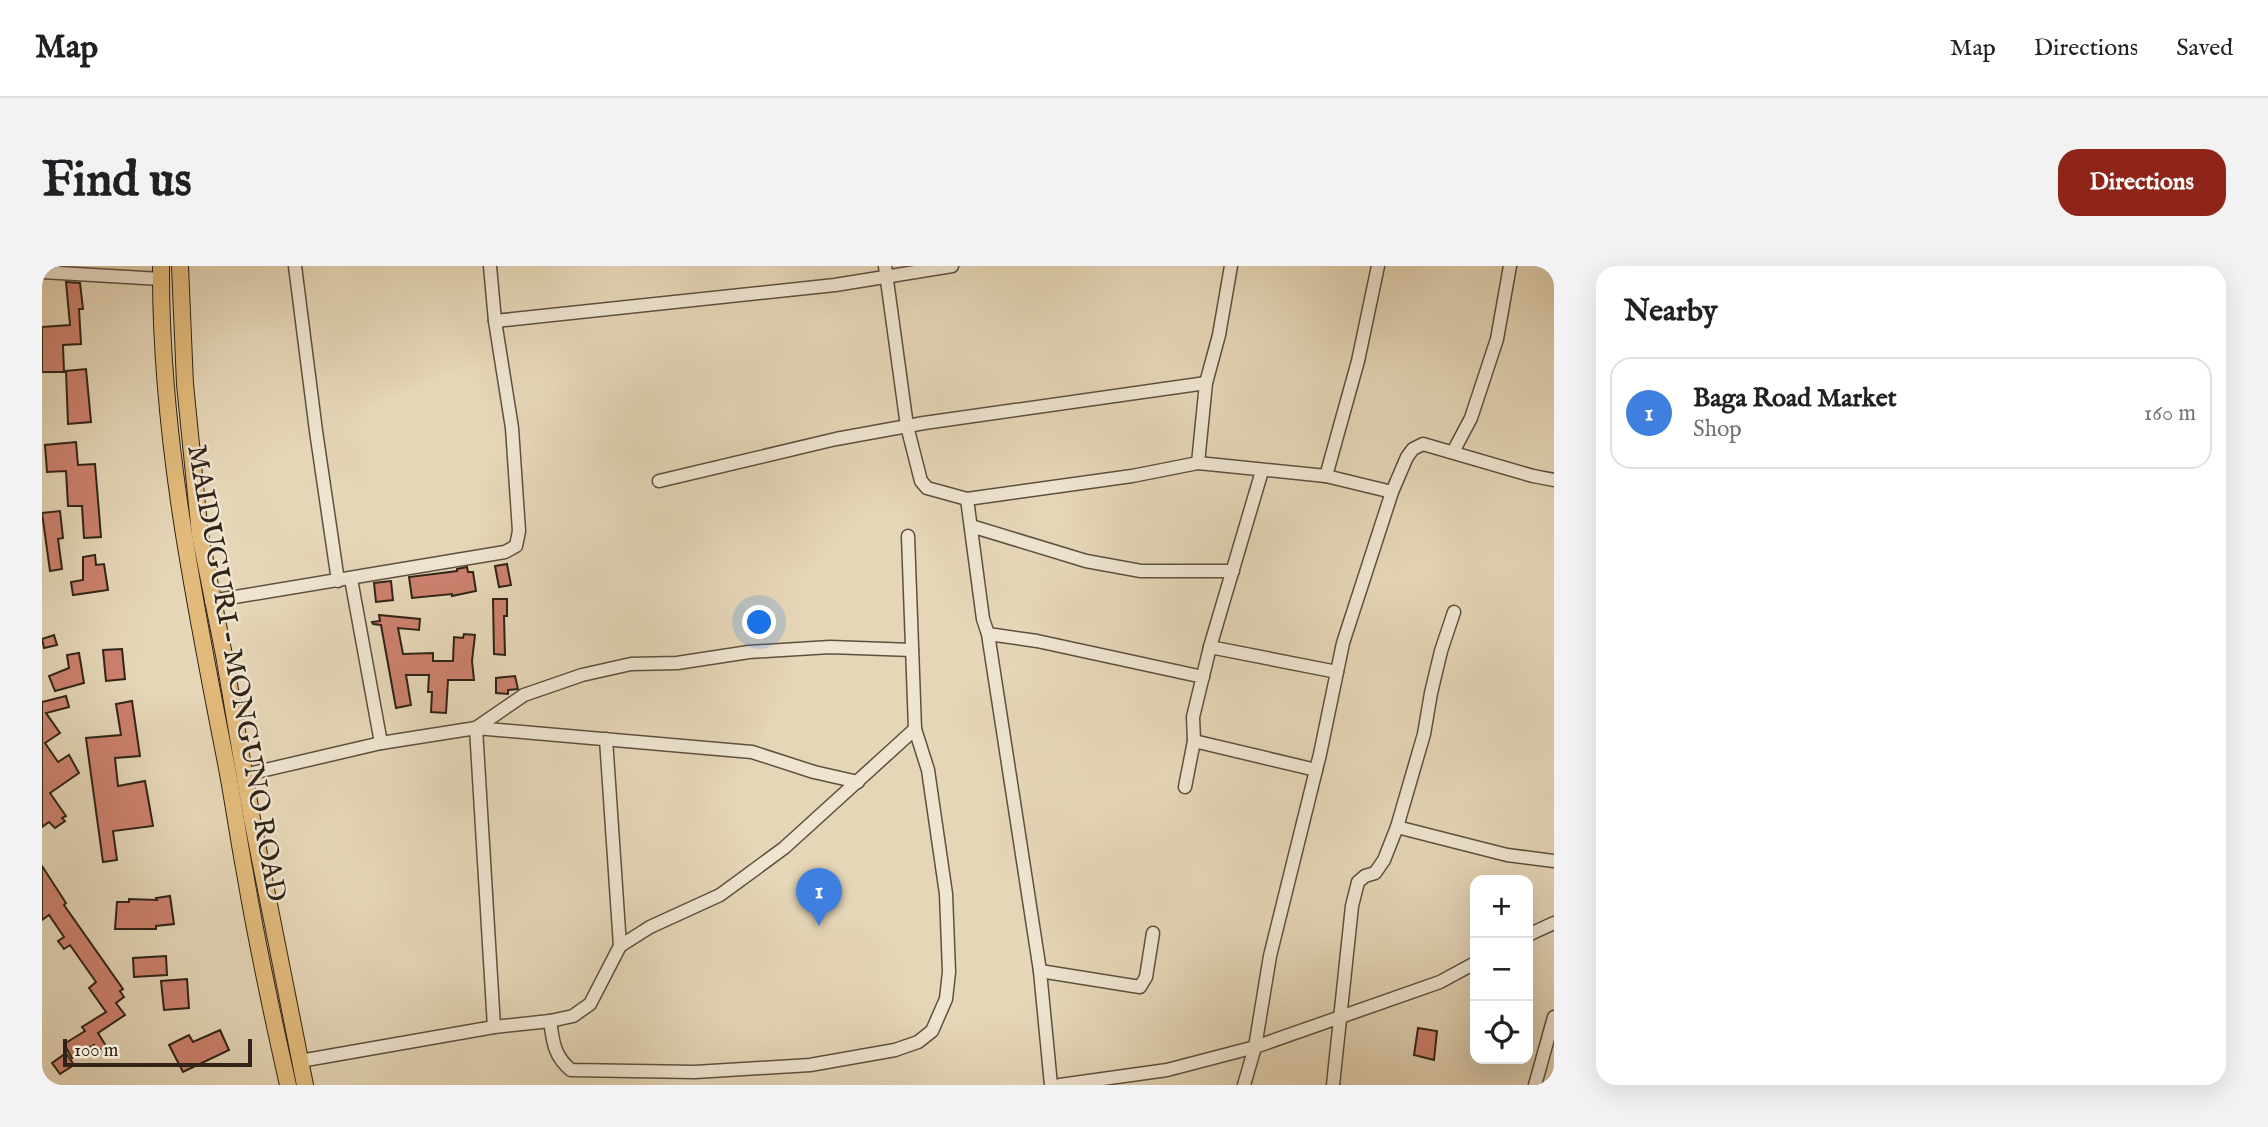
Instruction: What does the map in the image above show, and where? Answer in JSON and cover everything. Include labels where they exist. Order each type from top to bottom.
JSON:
[{"type":"main road","name":"MAIDUGURI - MONGUNO ROAD","points":[[180,266],[190,448],[200,535],[305,1085]]},
{"type":"main road","name":"MAIDUGURI - MONGUNO ROAD","points":[[161,272],[165,372],[173,462],[195,609],[265,981],[288,1085]]},
{"type":"street","points":[[295,266],[316,431],[344,580],[381,743]]},
{"type":"street","points":[[211,601],[505,552],[516,546],[519,531],[512,428],[495,321],[490,266]]},
{"type":"street","points":[[495,321],[835,285],[886,271],[952,266]]},
{"type":"street","points":[[1198,463],[1206,383],[1219,335],[1231,266]]},
{"type":"street","points":[[1326,476],[1358,361],[1378,266]]},
{"type":"street","points":[[1453,452],[1471,418],[1497,339],[1510,266]]},
{"type":"street","points":[[886,271],[907,426],[920,481],[927,488],[967,499],[1132,476],[1198,463],[1326,476],[1392,492]]},
{"type":"street","points":[[42,272],[161,272]]},
{"type":"street","points":[[659,481],[836,439],[907,426],[1206,383]]},
{"type":"street","points":[[1244,1085],[1255,1048],[1270,956],[1316,770],[1343,643],[1392,492],[1407,457],[1413,449],[1423,444],[1554,480]]},
{"type":"street","points":[[1185,787],[1194,741],[1193,717],[1210,647],[1262,471]]},
{"type":"street","points":[[967,499],[983,619],[988,634],[1040,971],[1051,1085]]},
{"type":"street","points":[[971,526],[1086,561],[1189,573],[1233,572]]},
{"type":"street","points":[[550,1021],[553,1048],[559,1060],[571,1070],[695,1072],[810,1065],[895,1050],[918,1042],[932,1031],[946,999],[949,972],[946,894],[928,770],[915,729],[908,536]]},
{"type":"street","points":[[1333,1085],[1352,906],[1359,882],[1365,876],[1375,873],[1384,860],[1397,827],[1424,734],[1441,651],[1454,612]]},
{"type":"street","points":[[988,634],[1037,641],[1203,677]]},
{"type":"street","points":[[476,728],[524,695],[582,675],[631,664],[677,663],[749,652],[830,647],[912,650]]},
{"type":"street","points":[[1210,647],[1337,673]]},
{"type":"street","points":[[476,728],[494,1027]]},
{"type":"street","points":[[244,775],[381,743],[476,728],[752,752],[814,772],[858,782]]},
{"type":"street","points":[[300,1061],[573,1016],[590,1004],[620,946],[650,927],[720,895],[784,848],[915,729]]},
{"type":"street","points":[[606,739],[620,946]]},
{"type":"street","points":[[1194,741],[1316,770]]},
{"type":"street","points":[[1397,827],[1507,855],[1554,862]]},
{"type":"street","points":[[1533,933],[1554,923]]},
{"type":"street","points":[[1040,971],[1140,987],[1146,976],[1153,933]]},
{"type":"street","points":[[1060,1085],[1167,1070],[1255,1048],[1440,982],[1470,966]]},
{"type":"street","points":[[1535,1085],[1554,1017]]},
{"type":"building","points":[[66,282],[80,283],[83,309],[79,309],[81,344],[63,345],[64,372],[42,372],[42,327],[70,325]]},
{"type":"building","points":[[86,369],[91,422],[68,424],[66,371]]},
{"type":"building","points":[[76,442],[78,465],[95,464],[101,537],[84,538],[82,506],[68,506],[66,471],[47,472],[45,445]]},
{"type":"building","points":[[60,511],[63,538],[58,539],[62,569],[50,571],[42,513]]},
{"type":"building","points":[[95,555],[96,565],[104,564],[108,590],[73,595],[71,582],[83,580],[83,557]]},
{"type":"building","points":[[507,564],[511,585],[499,587],[495,566]]},
{"type":"building","points":[[467,567],[468,572],[473,572],[476,591],[452,596],[412,598],[409,577],[457,571]]},
{"type":"building","points":[[391,581],[393,600],[376,602],[374,583]]},
{"type":"building","points":[[493,599],[507,599],[507,616],[504,616],[505,655],[494,654]]},
{"type":"building","points":[[379,615],[420,619],[419,630],[398,628],[403,654],[433,653],[433,661],[453,661],[454,637],[475,635],[472,661],[474,680],[448,680],[446,713],[431,712],[429,675],[406,675],[411,705],[396,708],[381,625],[372,622],[380,621]]},
{"type":"building","points":[[54,635],[57,645],[44,648],[42,639]]},
{"type":"building","points":[[122,649],[125,679],[106,681],[103,650]]},
{"type":"building","points":[[79,653],[84,683],[55,691],[49,676],[69,668],[67,655]]},
{"type":"building","points":[[515,676],[518,689],[508,690],[508,694],[496,693],[496,678]]},
{"type":"building","points":[[66,696],[69,707],[46,713],[60,733],[45,743],[58,762],[69,755],[79,773],[50,793],[66,816],[62,818],[65,821],[55,828],[49,822],[42,827],[42,702]]},
{"type":"building","points":[[132,701],[140,756],[115,758],[118,786],[145,781],[153,826],[113,831],[117,860],[103,862],[86,738],[121,735],[116,704]]},
{"type":"building","points":[[42,866],[66,903],[64,905],[123,989],[120,991],[124,997],[116,1003],[125,1015],[98,1033],[106,1046],[97,1051],[94,1045],[72,1058],[64,1044],[85,1031],[82,1027],[106,1012],[89,988],[96,982],[70,945],[64,949],[58,941],[64,937],[49,915],[42,920]]},
{"type":"building","points":[[170,896],[174,924],[156,926],[156,929],[115,929],[117,902],[129,902],[129,899],[157,900],[156,898]]},
{"type":"building","points":[[166,956],[167,975],[134,977],[133,958]]},
{"type":"building","points":[[187,979],[189,1008],[164,1010],[161,981]]},
{"type":"building","points":[[1418,1028],[1437,1031],[1434,1060],[1414,1055]]},
{"type":"building","points":[[220,1030],[229,1050],[183,1072],[169,1045],[189,1035],[193,1042]]},
{"type":"building","points":[[66,1053],[74,1065],[60,1074],[52,1063]]},
{"type":"place","name":"Baga Road Market","points":[[819,926]]}]
